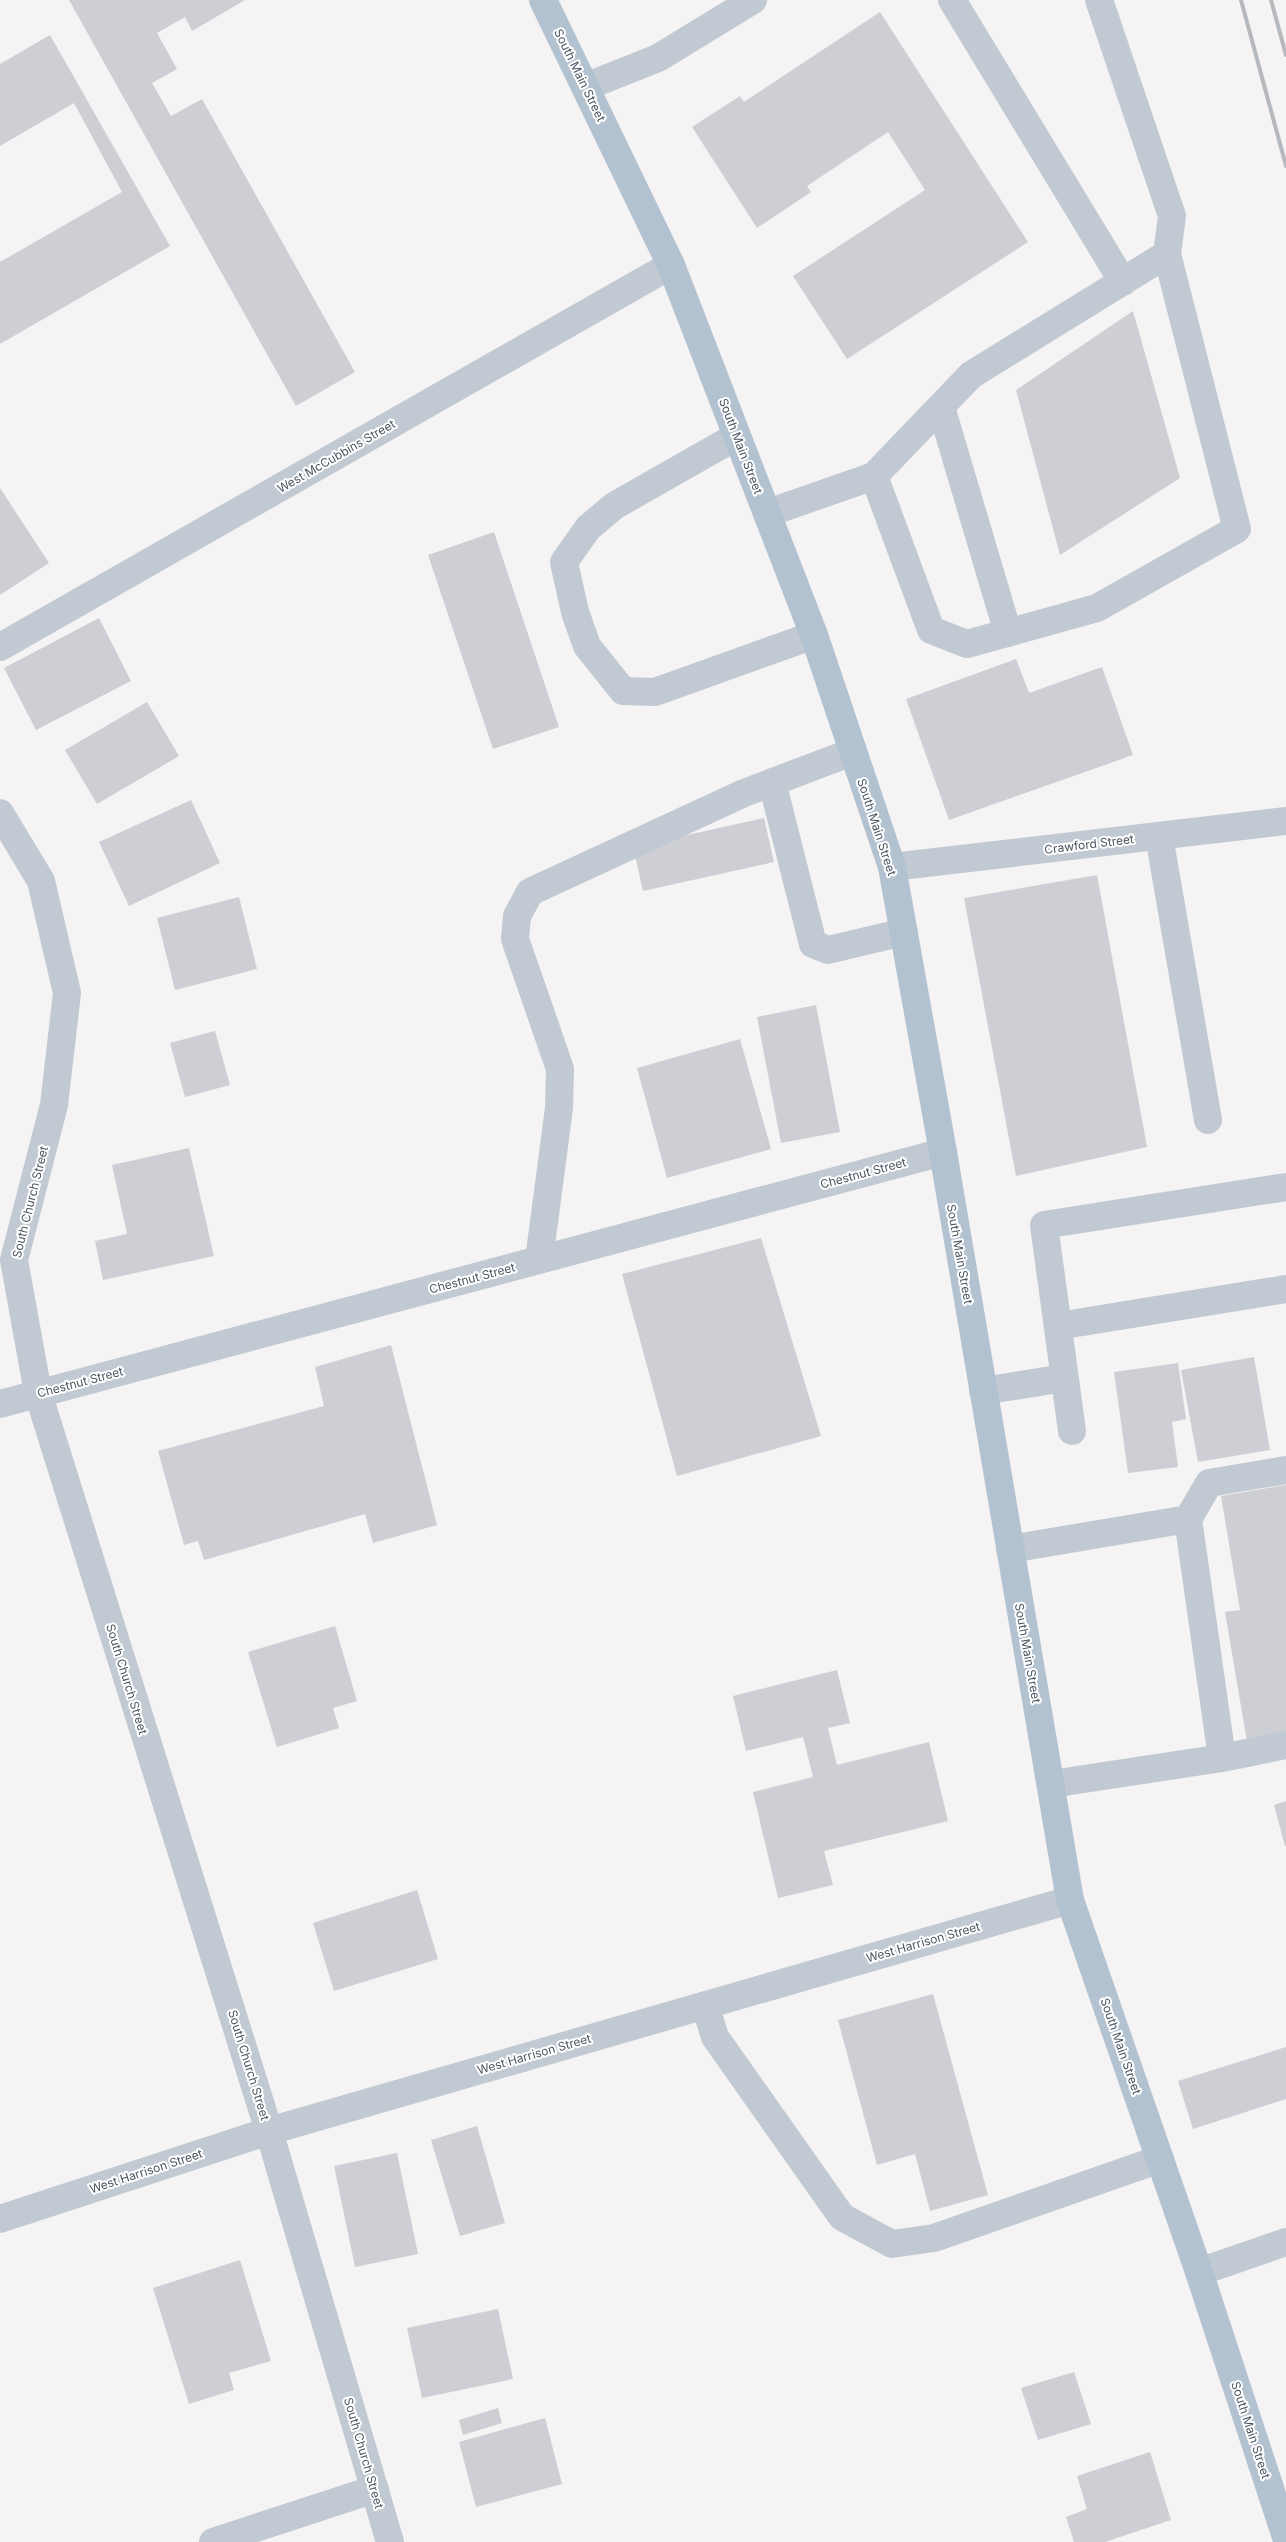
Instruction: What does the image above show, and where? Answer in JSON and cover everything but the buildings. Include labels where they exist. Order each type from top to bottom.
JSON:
[{"type":"main road","name":"South Main Street","points":[[544,0],[672,265],[814,635],[892,867],[943,1152],[1070,1900],[1200,2272],[1286,2537]]},
{"type":"street","points":[[585,86],[658,58],[753,0]]},
{"type":"street","points":[[952,0],[1123,282]]},
{"type":"street","points":[[874,476],[931,630],[967,644],[1097,608],[1237,529],[1167,254],[1172,216],[1099,0]]},
{"type":"street","points":[[768,513],[874,476],[972,375],[1167,254]]},
{"type":"street","name":"West McCubbins Street","points":[[0,647],[672,265]]},
{"type":"street","points":[[941,407],[1008,633]]},
{"type":"street","points":[[737,436],[614,506],[588,528],[564,562],[575,612],[587,646],[623,691],[655,692],[814,635]]},
{"type":"street","points":[[539,1260],[559,1108],[560,1069],[515,939],[518,916],[530,892],[744,793],[852,752]]},
{"type":"street","points":[[772,782],[813,944],[828,950],[904,932]]},
{"type":"street","name":"South Church Street","points":[[0,813],[41,881],[67,993],[54,1105],[14,1260],[38,1394],[270,2131],[390,2542]]},
{"type":"street","name":"Crawford Street","points":[[892,867],[1286,821]]},
{"type":"street","points":[[1160,836],[1208,1120]]},
{"type":"street","name":"Chestnut Street","points":[[0,1404],[943,1152]]},
{"type":"street","points":[[1072,1431],[1044,1225],[1286,1187]]},
{"type":"street","points":[[1058,1326],[1286,1289]]},
{"type":"street","points":[[984,1391],[1064,1378]]},
{"type":"street","points":[[1222,1758],[1188,1519],[1209,1484],[1286,1470]]},
{"type":"street","points":[[1010,1549],[1188,1519]]},
{"type":"street","points":[[1051,1784],[1222,1758],[1286,1745]]},
{"type":"street","name":"West Harrison Street","points":[[0,2219],[270,2131],[1070,1900]]},
{"type":"street","points":[[705,2005],[715,2037],[735,2068],[842,2217],[892,2244],[934,2238],[1160,2159]]},
{"type":"street","points":[[1200,2272],[1286,2242]]},
{"type":"street","points":[[213,2542],[375,2489]]},
{"type":"railway","points":[[1241,0],[1286,166]]},
{"type":"railway","points":[[1271,0],[1286,55]]}]
